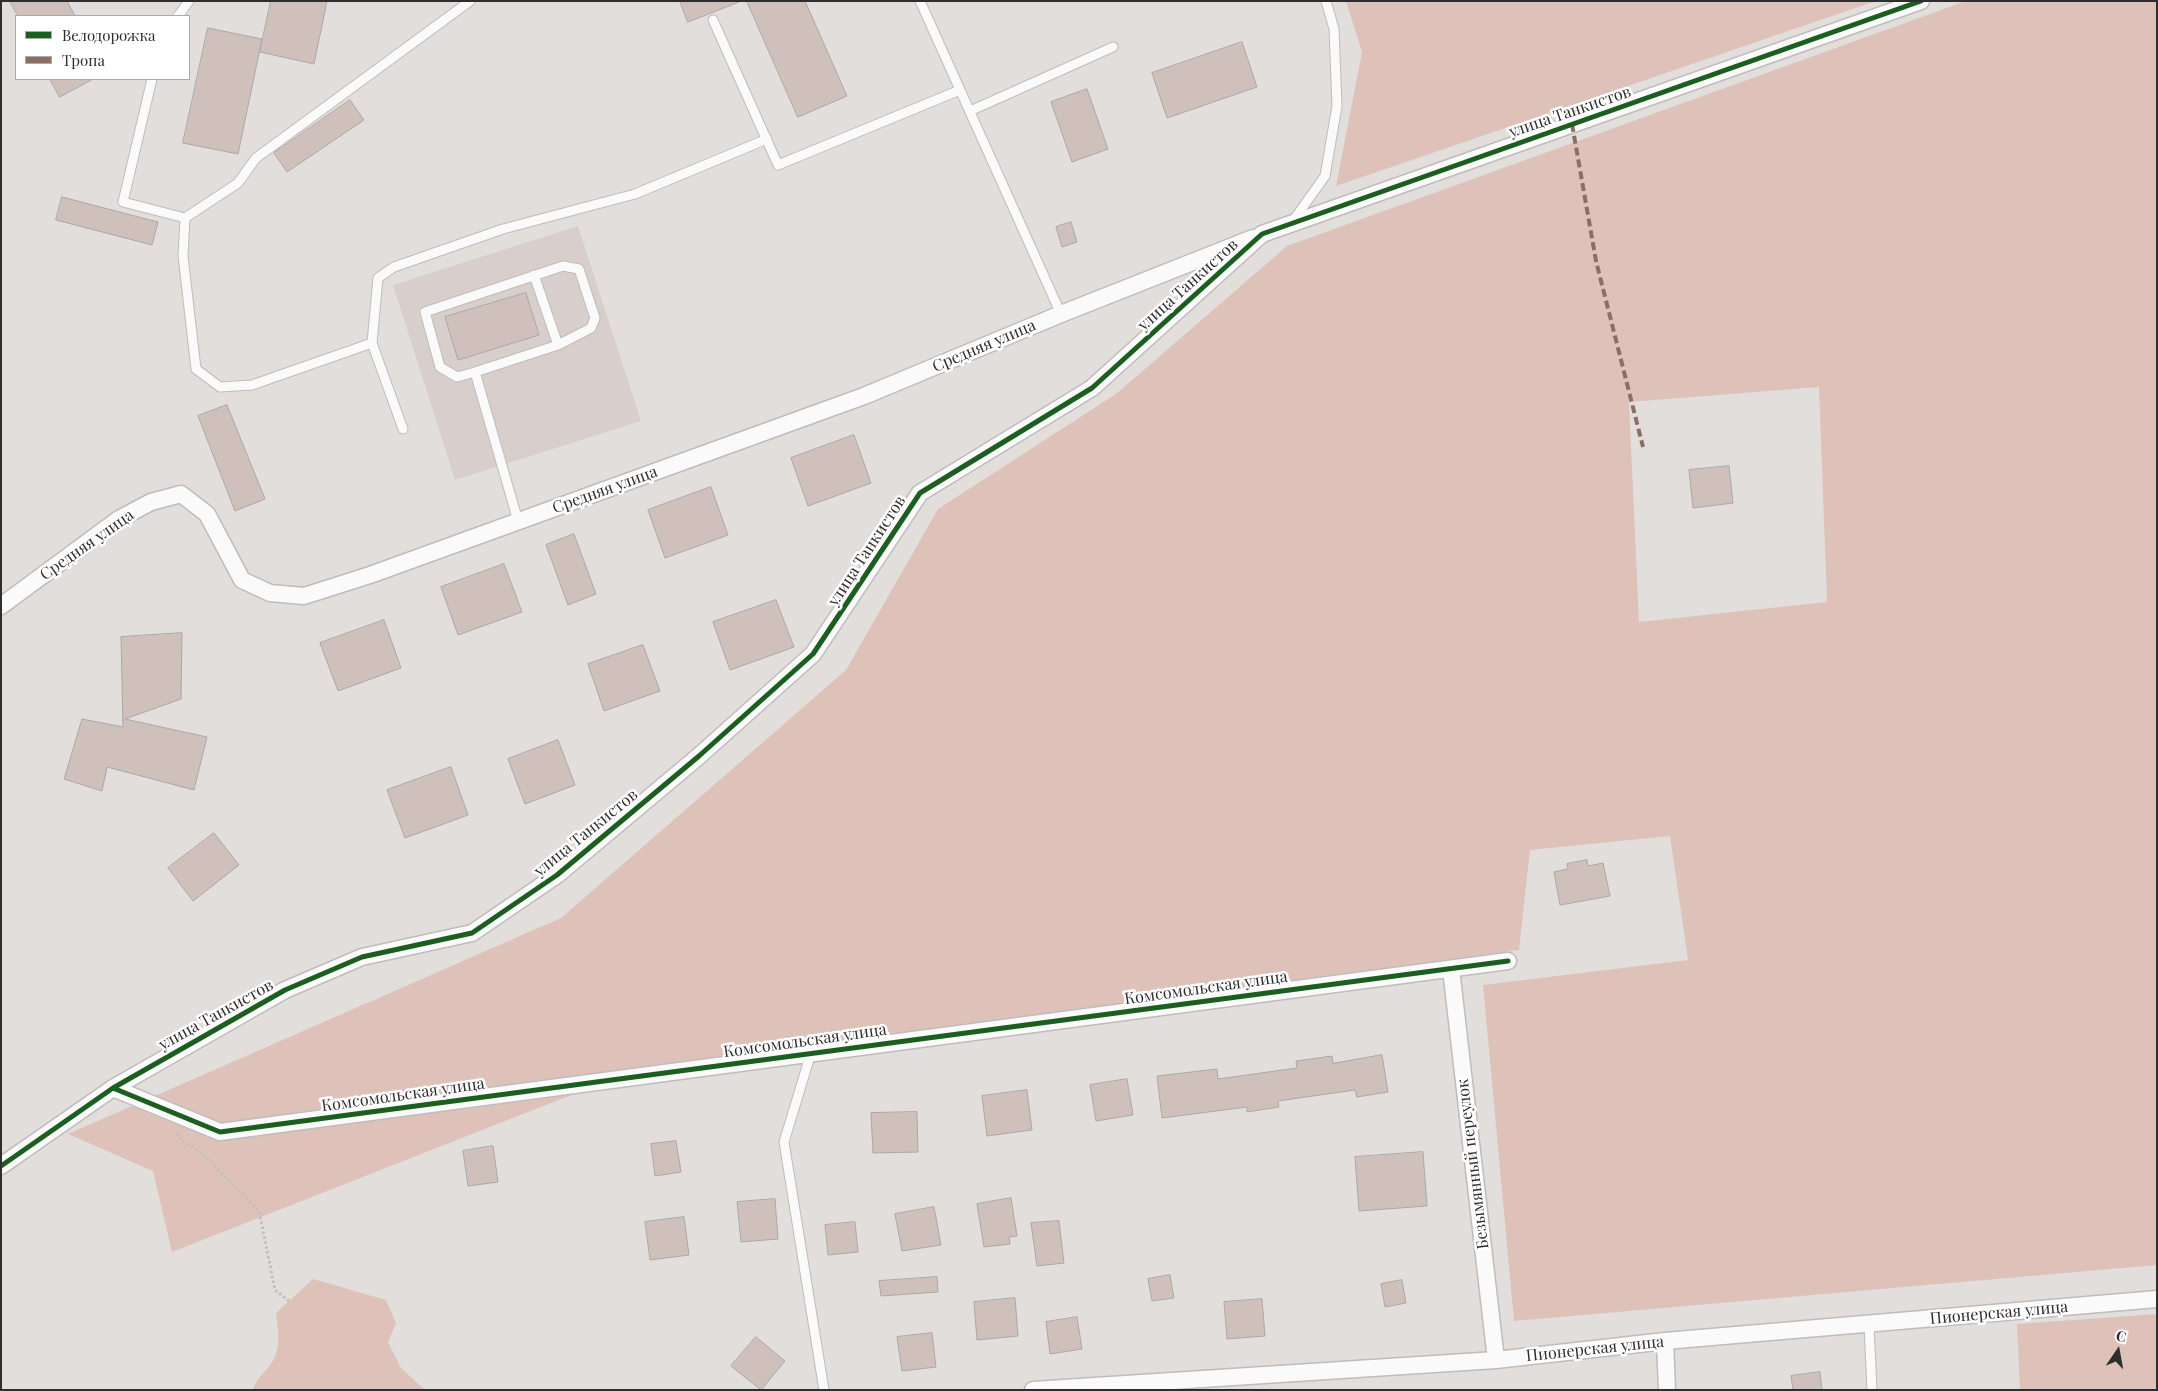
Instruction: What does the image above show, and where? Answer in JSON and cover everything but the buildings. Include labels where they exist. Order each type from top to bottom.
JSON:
[{"type":"street","name":"улица Танкистов","points":[[1,1166],[112,1088],[285,990],[354,961],[472,933],[557,875],[698,756],[813,654],[920,493],[1092,388],[1262,234],[1921,1]]},
{"type":"street","name":"Средняя улица","points":[[1,606],[118,519],[151,502],[180,494],[207,514],[242,580],[270,593],[304,596],[370,575],[864,396],[1061,314],[1262,234]]},
{"type":"street","name":"Комсомольская улица","points":[[112,1088],[220,1132],[1508,961]]},
{"type":"street","name":"Безымянный переулок","points":[[1451,969],[1496,1360]]},
{"type":"street","name":"Пионерская улица","points":[[1033,1390],[1496,1360],[1665,1341],[2157,1299]]},
{"type":"street","points":[[1665,1341],[1667,1390]]},
{"type":"lane","points":[[179,15],[189,1]]},
{"type":"lane","points":[[152,80],[123,202],[185,218],[238,183],[256,158],[470,1]]},
{"type":"lane","points":[[920,1],[1061,314]]},
{"type":"lane","points":[[1291,223],[1325,176],[1337,106],[1334,29],[1326,1]]},
{"type":"lane","points":[[713,20],[778,165],[960,90]]},
{"type":"lane","points":[[970,111],[1113,47]]},
{"type":"lane","points":[[403,429],[372,343],[378,278],[394,267],[503,229],[635,194],[767,139]]},
{"type":"lane","points":[[185,218],[184,256],[196,369],[220,387],[252,385],[372,343]]},
{"type":"lane","points":[[563,266],[579,269],[596,318],[591,328],[558,345],[457,377],[440,367],[425,312],[563,266]]},
{"type":"lane","points":[[534,276],[558,345]]},
{"type":"lane","points":[[475,372],[518,521]]},
{"type":"lane","points":[[811,1053],[784,1142],[824,1390]]},
{"type":"lane","points":[[1869,1325],[1872,1390]]},
{"type":"path","points":[[166,1110],[180,1140],[202,1153],[259,1211],[274,1290],[288,1301]]},
{"type":"shaded area","points":[[1346,1],[1876,1],[1336,186],[1362,52]]},
{"type":"shaded area","points":[[1966,1],[2157,1],[2157,1265],[1514,1321],[1483,985],[1688,960],[1670,836],[1530,850],[1519,950],[640,1068],[172,1252],[153,1171],[68,1134],[561,918],[846,670],[938,509],[1116,394],[1287,246]],"holes":[[[1819,387],[1827,602],[1639,622],[1629,402]]]},
{"type":"shaded area","points":[[578,226],[641,421],[455,480],[393,285]]},
{"type":"shaded area","points":[[313,1279],[386,1300],[396,1323],[388,1342],[401,1368],[425,1390],[253,1390],[258,1379],[271,1364],[277,1352],[278,1326],[276,1313]]},
{"type":"shaded area","points":[[2157,1314],[2157,1390],[2020,1390],[2017,1324]]},
{"type":"marked path","points":[[1572,124],[1596,261],[1643,447]]},
{"type":"cycle path","points":[[1,1166],[113,1088],[285,990],[362,957],[472,933],[557,875],[699,756],[813,654],[920,493],[1092,388],[1262,234],[1921,1]]},
{"type":"cycle path","points":[[113,1088],[220,1132],[1508,961]]}]
